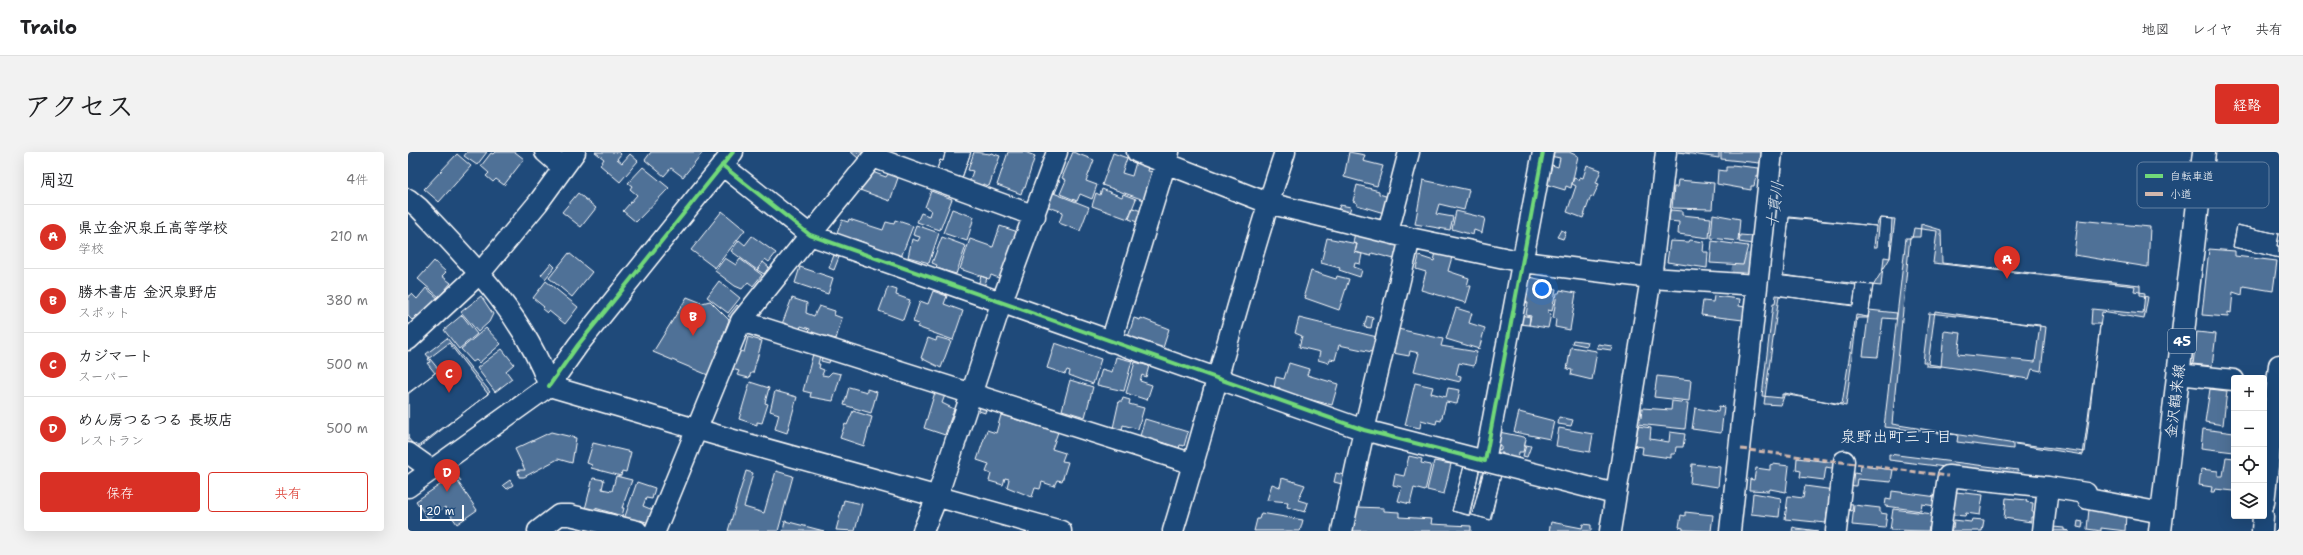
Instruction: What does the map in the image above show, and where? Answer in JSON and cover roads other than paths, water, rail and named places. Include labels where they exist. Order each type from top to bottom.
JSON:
[{"type":"main road","name":"金沢鶴来線","points":[[2203,162],[2204,152]]},
{"type":"main road","name":"金沢鶴来線","points":[[2161,522],[2197,208]]},
{"type":"street","points":[[545,152],[562,167]]},
{"type":"street","points":[[410,334],[480,273],[538,203],[562,167],[575,152]]},
{"type":"street","points":[[923,531],[937,497],[1002,301],[1035,216],[1057,152]]},
{"type":"street","points":[[1137,152],[1167,157],[1268,203],[1410,238],[1523,262],[1651,278],[1756,285]]},
{"type":"street","points":[[1173,531],[1194,464],[1216,378],[1268,203],[1285,152]]},
{"type":"street","points":[[1388,232],[1409,152]]},
{"type":"street","points":[[1485,461],[1543,152]]},
{"type":"street","points":[[1610,531],[1651,278],[1666,152]]},
{"type":"street","points":[[1730,531],[1741,449],[1756,285],[1772,152]]},
{"type":"street","points":[[655,531],[741,321],[875,154],[1035,216]]},
{"type":"street","points":[[1111,342],[1167,157]]},
{"type":"street","points":[[408,487],[549,386],[578,345],[728,159],[810,235],[1002,301],[1111,342],[1364,430],[1616,494]]},
{"type":"street","points":[[408,199],[419,208],[480,273],[518,325],[539,358],[549,386]]},
{"type":"street","points":[[1342,531],[1364,430],[1410,238]]},
{"type":"street","points":[[741,321],[1194,464]]},
{"type":"street","points":[[2178,374],[2231,380]]},
{"type":"street","points":[[2267,492],[2272,473],[2273,377]]},
{"type":"street","points":[[549,386],[697,430],[1061,531]]},
{"type":"street","points":[[408,453],[432,470]]},
{"type":"street","points":[[1836,531],[1844,461]]},
{"type":"street","points":[[1940,531],[1948,476],[2048,487],[2086,493],[2088,499],[2161,522]]},
{"type":"street","points":[[2043,531],[2048,487]]},
{"type":"street","points":[[538,531],[559,515],[570,515],[637,531]]},
{"type":"street","points":[[2262,531],[2263,519]]},
{"type":"waterway","name":"十貫川","points":[[1745,270],[1752,266]]},
{"type":"place","name":"県立金沢泉丘高等学校","points":[[2007,279]]},
{"type":"place","name":"勝木書店 金沢泉野店","points":[[693,336]]},
{"type":"place","name":"カジマート","points":[[449,393]]},
{"type":"place","name":"めん房つるつる 長坂店","points":[[447,492]]},
{"type":"district","name":"泉野出町三丁目","points":[[1896,436]]}]
